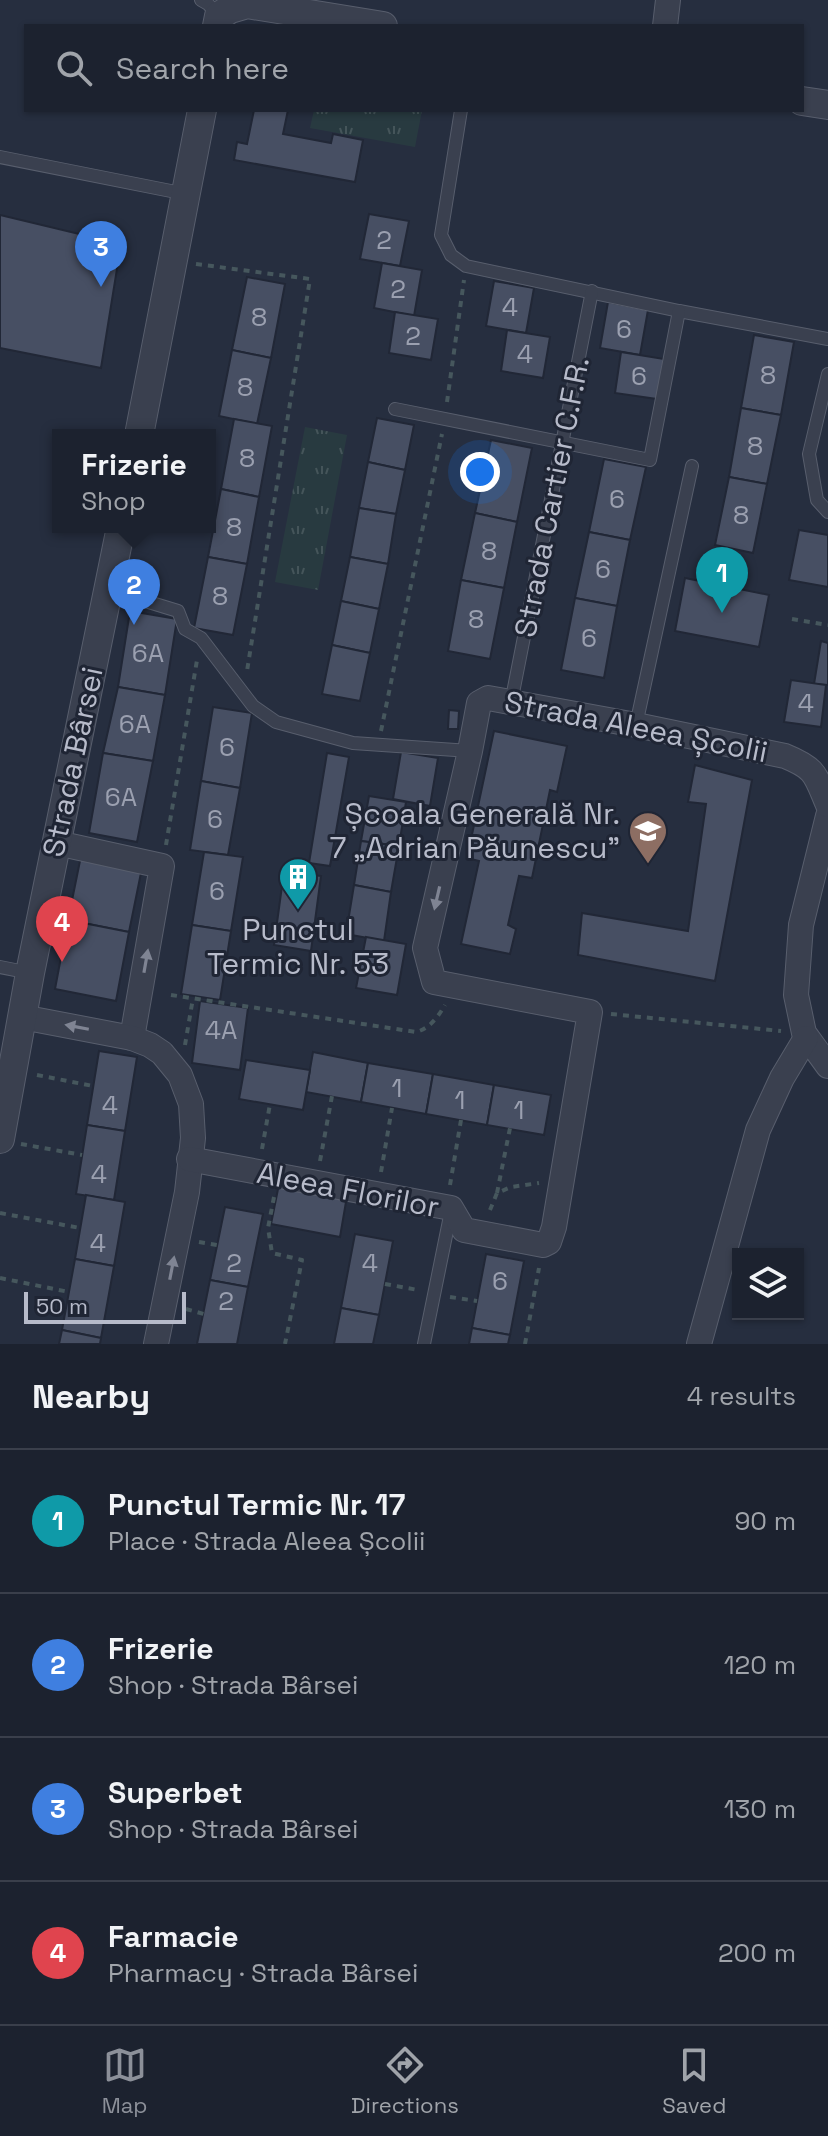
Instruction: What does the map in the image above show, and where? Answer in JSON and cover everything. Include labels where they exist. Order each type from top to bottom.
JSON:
[{"type":"street","points":[[665,24],[668,0]]},
{"type":"street","points":[[212,14],[247,2],[318,7],[376,24]]},
{"type":"street","points":[[804,101],[828,105]]},
{"type":"street","points":[[140,429],[202,112]]},
{"type":"street","name":"Strada Bârsei","points":[[0,1139],[30,973],[120,533]]},
{"type":"street","name":"Strada Aleea Școlii","points":[[444,984],[425,948],[479,703],[488,698],[785,756],[805,764],[815,775],[828,805]]},
{"type":"street","points":[[828,816],[801,925],[796,995],[828,1066]]},
{"type":"street","points":[[57,843],[162,866],[132,1038]]},
{"type":"street","points":[[444,984],[590,1012],[552,1236],[543,1245]]},
{"type":"street","points":[[22,1017],[132,1038],[162,1053],[180,1075],[191,1104],[193,1138],[187,1192],[156,1344]]},
{"type":"street","points":[[699,1344],[758,1130],[782,1078],[813,1034]]},
{"type":"street","name":"Aleea Florilor","points":[[189,1159],[448,1207],[464,1230],[543,1245]]},
{"type":"lane","points":[[461,112],[441,235],[451,255],[466,266],[828,339]]},
{"type":"lane","points":[[0,157],[186,194]]},
{"type":"lane","name":"Strada Cartier C.F.R.","points":[[511,703],[592,291]]},
{"type":"lane","points":[[395,409],[650,460],[679,311]]},
{"type":"lane","points":[[828,374],[809,454],[817,500],[828,512]]},
{"type":"lane","points":[[636,725],[692,466]]},
{"type":"lane","points":[[109,590],[178,611],[185,629],[201,638],[253,706],[276,722],[353,743],[470,751]]},
{"type":"lane","points":[[0,967],[30,973]]},
{"type":"lane","points":[[424,1344],[448,1207]]},
{"type":"path","points":[[173,261],[310,279],[243,693]]},
{"type":"path","points":[[378,745],[445,419],[466,266]]},
{"type":"path","points":[[792,619],[828,625]]},
{"type":"path","points":[[162,866],[201,638]]},
{"type":"path","points":[[171,995],[416,1032],[423,1030],[440,1015],[444,984]]},
{"type":"path","points":[[180,1075],[193,998]]},
{"type":"path","points":[[590,1012],[813,1034]]},
{"type":"path","points":[[41,1076],[93,1086]]},
{"type":"path","points":[[315,1183],[332,1096]]},
{"type":"path","points":[[270,1104],[268,1228],[272,1253],[302,1260],[285,1344]]},
{"type":"path","points":[[377,1194],[392,1108]]},
{"type":"path","points":[[448,1207],[461,1120]]},
{"type":"path","points":[[490,1210],[497,1193],[510,1128]]},
{"type":"path","points":[[29,1145],[82,1155]]},
{"type":"path","points":[[497,1193],[532,1183],[561,1186]]},
{"type":"path","points":[[0,1213],[80,1228]]},
{"type":"path","points":[[525,1344],[543,1245]]},
{"type":"path","points":[[0,1278],[69,1292]]},
{"type":"path","points":[[385,1284],[477,1301]]},
{"type":"green space","points":[[314,112],[422,112],[415,147],[310,128]]},
{"type":"green space","points":[[305,427],[347,435],[318,590],[275,582]]},
{"type":"building","points":[[254,112],[288,112],[283,134],[331,143],[333,134],[363,140],[355,182],[234,160],[237,142],[247,144]]},
{"type":"building","points":[[369,214],[409,221],[400,266],[360,259]]},
{"type":"building","points":[[0,215],[121,244],[101,368],[0,348]]},
{"type":"building","points":[[382,263],[422,270],[414,316],[374,308]]},
{"type":"building","points":[[247,277],[285,284],[271,358],[232,350]]},
{"type":"building","points":[[494,281],[534,288],[526,333],[486,326]]},
{"type":"building","points":[[608,302],[648,310],[640,355],[600,348]]},
{"type":"building","points":[[395,312],[438,319],[431,360],[389,353]]},
{"type":"building","points":[[507,330],[550,337],[543,378],[501,371]]},
{"type":"building","points":[[754,335],[794,342],[781,415],[741,408]]},
{"type":"building","points":[[232,350],[271,358],[257,424],[219,416]]},
{"type":"building","points":[[621,352],[664,359],[657,399],[615,393]]},
{"type":"building","points":[[741,408],[781,415],[767,484],[729,477]]},
{"type":"building","points":[[377,418],[414,425],[405,470],[368,462]]},
{"type":"building","points":[[234,419],[272,426],[259,497],[221,489]]},
{"type":"building","points":[[491,440],[532,448],[517,522],[475,513]]},
{"type":"building","points":[[604,459],[646,467],[630,540],[589,532]]},
{"type":"building","points":[[368,462],[405,470],[396,514],[359,508]]},
{"type":"building","points":[[729,477],[767,484],[753,553],[715,545]]},
{"type":"building","points":[[221,489],[259,497],[247,564],[208,557],[213,533],[216,533]]},
{"type":"building","points":[[359,508],[396,514],[388,564],[350,557]]},
{"type":"building","points":[[475,513],[517,522],[504,588],[461,580]]},
{"type":"building","points":[[799,530],[828,535],[828,587],[789,580]]},
{"type":"building","points":[[589,532],[630,540],[617,606],[575,598]]},
{"type":"building","points":[[208,557],[247,564],[233,635],[194,628]]},
{"type":"building","points":[[350,557],[388,564],[379,609],[341,601]]},
{"type":"building","points":[[685,578],[769,595],[759,647],[675,631]]},
{"type":"building","points":[[461,580],[504,588],[490,659],[448,651]]},
{"type":"building","points":[[575,598],[617,606],[604,678],[561,670]]},
{"type":"building","points":[[341,601],[379,609],[370,653],[332,645]]},
{"type":"building","points":[[130,611],[177,619],[165,695],[118,687]]},
{"type":"building","points":[[821,641],[828,643],[828,685],[814,684]]},
{"type":"building","points":[[332,645],[370,653],[360,701],[322,694]]},
{"type":"building","points":[[791,680],[826,685],[821,727],[784,722]]},
{"type":"building","points":[[118,687],[165,695],[153,761],[103,753]]},
{"type":"building","points":[[213,707],[252,713],[240,788],[201,781]]},
{"type":"building","points":[[449,710],[459,711],[458,729],[448,729]]},
{"type":"building","points":[[494,731],[567,746],[557,792],[550,790],[532,878],[519,876],[508,925],[516,929],[510,954],[461,944],[479,861],[467,858]]},
{"type":"building","points":[[401,752],[438,758],[430,806],[393,799]]},
{"type":"building","points":[[103,753],[153,761],[137,842],[89,833]]},
{"type":"building","points":[[327,753],[349,757],[330,866],[309,863]]},
{"type":"building","points":[[695,765],[752,780],[715,981],[578,955],[582,913],[688,931],[706,804],[688,802]]},
{"type":"building","points":[[201,781],[240,788],[228,855],[190,850]]},
{"type":"building","points":[[369,796],[406,802],[399,846],[361,841]]},
{"type":"building","points":[[361,841],[399,846],[391,892],[354,885]]},
{"type":"building","points":[[82,851],[143,863],[129,932],[68,920]]},
{"type":"building","points":[[204,852],[243,857],[231,931],[192,925]]},
{"type":"building","name":"Punctul Termic Nr. 53","points":[[284,871],[321,876],[311,951],[274,945]]},
{"type":"building","points":[[354,885],[391,892],[384,941],[346,934]]},
{"type":"building","points":[[68,920],[129,932],[116,1001],[55,989]]},
{"type":"building","points":[[192,925],[231,931],[220,1000],[181,994]]},
{"type":"building","points":[[366,937],[406,944],[397,995],[356,988]]},
{"type":"building","points":[[200,1001],[248,1008],[240,1070],[192,1063]]},
{"type":"building","points":[[99,1051],[137,1057],[125,1131],[87,1125]]},
{"type":"building","points":[[313,1052],[368,1063],[361,1102],[306,1092]]},
{"type":"building","points":[[246,1060],[310,1070],[303,1110],[239,1099]]},
{"type":"building","points":[[368,1063],[433,1074],[426,1114],[361,1102]]},
{"type":"building","points":[[433,1074],[494,1085],[487,1125],[426,1114]]},
{"type":"building","points":[[494,1085],[551,1095],[544,1135],[487,1125]]},
{"type":"building","points":[[87,1125],[125,1131],[114,1200],[76,1194]]},
{"type":"building","points":[[279,1184],[347,1196],[340,1237],[271,1224]]},
{"type":"building","points":[[86,1195],[125,1202],[114,1266],[75,1259]]},
{"type":"building","points":[[225,1207],[263,1214],[248,1287],[210,1280]]},
{"type":"building","points":[[355,1234],[393,1241],[379,1315],[341,1308]]},
{"type":"building","points":[[486,1254],[524,1261],[510,1335],[472,1328]]},
{"type":"building","points":[[75,1259],[114,1266],[101,1338],[62,1330]]},
{"type":"building","points":[[210,1280],[248,1287],[237,1344],[197,1344]]},
{"type":"building","points":[[341,1308],[379,1315],[373,1344],[334,1344]]},
{"type":"building","points":[[472,1328],[510,1335],[508,1344],[469,1344]]},
{"type":"building","points":[[62,1330],[101,1338],[100,1344],[59,1344]]},
{"type":"place","name":"Superbet","points":[[101,287]]},
{"type":"place","name":"Punctul Termic Nr. 17","points":[[722,613]]},
{"type":"place","name":"Frizerie","points":[[134,625]]},
{"type":"place","name":"Școala Generală Nr. 7 „Adrian Păunescu\"","points":[[648,865]]},
{"type":"place","name":"Punctul Termic Nr. 53","points":[[298,911]]},
{"type":"place","name":"Farmacie","points":[[62,962]]}]
